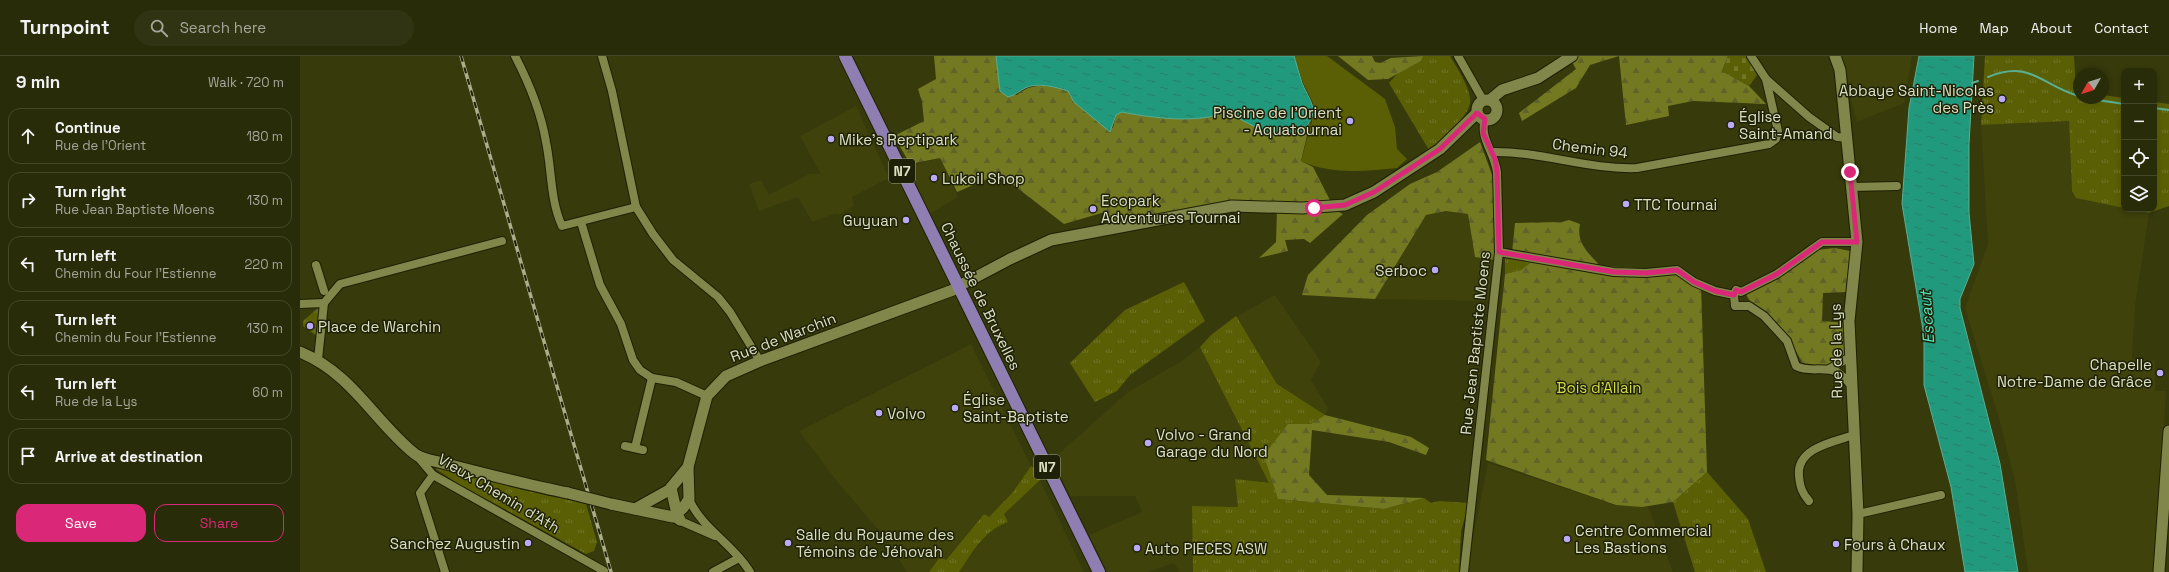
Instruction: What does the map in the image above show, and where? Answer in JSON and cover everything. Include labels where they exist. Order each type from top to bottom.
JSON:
[{"type":"main road","name":"Chaussée de Bruxelles","points":[[838,56],[1099,572]]},
{"type":"main road","name":"Chaussée de Bruxelles","points":[[845,56],[1090,572]]},
{"type":"street","points":[[515,56],[539,114],[546,142],[553,195],[559,221],[562,226],[636,207]]},
{"type":"street","points":[[602,56],[612,91],[636,207],[653,234],[673,260],[718,297],[730,312],[760,361]]},
{"type":"street","points":[[1458,56],[1486,100],[1496,106],[1496,111],[1493,117],[1481,116],[1477,107],[1486,100],[1502,90],[1538,78],[1572,56]]},
{"type":"street","points":[[1751,56],[1766,79],[1809,117],[1837,137],[1848,138]]},
{"type":"street","name":"Rue de la Lys","points":[[1835,56],[1840,70],[1848,138],[1851,187],[1857,242],[1849,321],[1852,356],[1851,385],[1858,514],[1857,572]]},
{"type":"street","name":"Chemin 94","points":[[1492,152],[1530,155],[1617,169],[1637,168],[1706,154],[1769,144],[1776,139],[1778,131],[1766,79]]},
{"type":"street","name":"Rue de Warchin","points":[[688,499],[688,467],[707,396],[726,376],[760,361],[956,288],[1010,258],[1051,240],[1195,211],[1232,206],[1302,208],[1345,205],[1374,192],[1440,149],[1481,116]]},
{"type":"street","name":"Rue Jean Baptiste Moens","points":[[1464,572],[1499,252],[1497,172],[1492,152],[1483,133],[1481,116]]},
{"type":"street","points":[[1851,187],[1897,186]]},
{"type":"street","points":[[581,222],[600,285],[622,324],[633,360],[640,370],[652,378],[676,382],[707,396]]},
{"type":"street","points":[[318,359],[324,302],[340,284],[502,241]]},
{"type":"street","points":[[1851,385],[1838,373],[1829,369],[1803,370],[1796,366],[1787,341],[1759,313],[1749,306],[1735,306],[1734,295],[1736,290],[1741,292],[1777,274],[1822,242],[1857,242]]},
{"type":"street","points":[[1499,252],[1614,272],[1646,273],[1677,270],[1694,282],[1715,291],[1734,295]]},
{"type":"street","points":[[316,265],[324,292]]},
{"type":"street","points":[[300,304],[324,302]]},
{"type":"street","name":"Vieux Chemin d'Ath","points":[[300,352],[318,359],[348,382],[392,433],[416,455],[432,475],[604,571]]},
{"type":"street","points":[[1829,369],[1852,356]]},
{"type":"street","points":[[625,446],[639,449],[652,378]]},
{"type":"street","points":[[2159,572],[2169,431]]},
{"type":"street","points":[[1809,501],[1802,491],[1799,482],[1798,468],[1802,458],[1817,448],[1854,435]]},
{"type":"street","points":[[416,455],[519,483],[676,517],[716,536]]},
{"type":"street","points":[[634,509],[671,488],[688,467]]},
{"type":"street","points":[[432,475],[420,493],[444,572]]},
{"type":"street","points":[[671,488],[676,517]]},
{"type":"street","points":[[1858,514],[1941,495]]},
{"type":"street","points":[[676,517],[684,508],[688,499]]},
{"type":"street","points":[[688,499],[691,506],[716,536],[740,558],[750,572]]},
{"type":"street","points":[[713,572],[740,558]]},
{"type":"shaded area","points":[[1839,56],[1912,56],[1904,103],[1857,122]]},
{"type":"shaded area","points":[[856,106],[889,178],[852,197],[854,206],[838,215],[836,213],[812,222],[798,197],[759,211],[749,184],[761,180],[769,195],[809,174],[821,174],[800,136]]},
{"type":"shaded area","points":[[2069,121],[2072,191],[2076,198],[2121,207],[2121,212],[2149,213],[2135,306],[2132,359],[2155,361],[2155,391],[2166,391],[2157,561],[2154,572],[2028,572],[2016,485],[2000,422],[1965,308],[1988,244],[1981,125]]},
{"type":"shaded area","points":[[940,158],[958,197],[927,216],[908,166]]},
{"type":"shaded area","points":[[1446,211],[1468,214],[1475,257],[1495,260],[1488,301],[1375,299],[1426,215]]},
{"type":"shaded area","points":[[1275,295],[1321,362],[1311,380],[1328,408],[1325,415],[1277,384],[1236,317]]},
{"type":"shaded area","points":[[971,344],[1031,466],[1013,492],[989,517],[984,514],[945,560],[940,557],[929,572],[907,572],[884,536],[839,484],[799,431]]},
{"type":"shaded area","points":[[1200,347],[1269,483],[1238,507],[1192,506],[1193,572],[1180,572],[1174,563],[1148,572],[1108,572],[1089,535],[1142,512],[1135,496],[1070,496],[1053,459],[1128,392],[1182,361]]},
{"type":"shaded area","name":"Centre Commercial Les Bastions","points":[[1488,463],[1615,505],[1648,506],[1673,572],[1466,572]]},
{"type":"shaded area","points":[[1040,480],[1084,572],[959,572],[985,536],[995,526],[1008,522],[1004,514]]},
{"type":"green space","points":[[934,56],[996,56],[1000,91],[1017,95],[1035,86],[1049,86],[1069,91],[1070,96],[1113,128],[1116,115],[1122,112],[1160,118],[1189,119],[1215,116],[1226,112],[1269,134],[1302,132],[1310,123],[1301,161],[1313,167],[1333,206],[1222,203],[1112,224],[1105,212],[1064,224],[999,174],[957,192],[940,158],[910,164],[894,136],[924,121],[922,102],[918,89],[936,79]]},
{"type":"green space","points":[[1294,56],[1327,56],[1385,99],[1395,127],[1397,149],[1407,159],[1397,168],[1361,171],[1324,168],[1301,161],[1314,113],[1313,103],[1303,83]]},
{"type":"green space","points":[[1338,56],[1372,56],[1375,62],[1380,63],[1391,58],[1423,56],[1421,61],[1388,79],[1368,80]]},
{"type":"green space","points":[[1423,56],[1450,56],[1465,82],[1470,98],[1470,104],[1462,119],[1429,150],[1389,83],[1398,73],[1421,61]]},
{"type":"green space","points":[[1577,56],[1619,56],[1590,65],[1576,88],[1522,121],[1519,113],[1576,69],[1571,60]]},
{"type":"green space","points":[[1619,56],[1728,56],[1722,71],[1749,86],[1766,104],[1693,101],[1668,106],[1669,116],[1626,125]]},
{"type":"green space","points":[[1728,56],[1747,56],[1757,75],[1749,86],[1722,71]]},
{"type":"green space","points":[[1985,56],[2074,56],[2073,104],[2109,104],[2109,96],[2121,98],[2121,207],[2076,198],[2072,191],[2069,121],[1981,125]]},
{"type":"green space","points":[[2157,102],[2169,104],[2169,206],[2157,210]]},
{"type":"green space","points":[[1480,142],[1494,180],[1495,260],[1475,257],[1468,214],[1446,211],[1426,215],[1375,299],[1302,295],[1308,275],[1367,215],[1410,184],[1437,172]]},
{"type":"green space","points":[[1277,210],[1337,211],[1343,214],[1310,243],[1304,239],[1285,240],[1288,251],[1259,258],[1276,242]]},
{"type":"green space","name":"Bois d'Allain","points":[[1569,220],[1580,224],[1579,231],[1581,242],[1587,252],[1600,266],[1677,270],[1701,285],[1707,472],[1673,502],[1642,507],[1616,505],[1486,460],[1505,274],[1521,270],[1530,263],[1552,263],[1512,253],[1515,223],[1562,222]]},
{"type":"green space","points":[[1835,248],[1850,251],[1846,292],[1823,293],[1822,321],[1845,323],[1847,353],[1830,364],[1815,366],[1802,363],[1797,352],[1780,327],[1772,318],[1755,306],[1748,299],[1746,294],[1783,275],[1817,250]]},
{"type":"green space","points":[[1505,258],[1538,259],[1537,263],[1530,263],[1521,270],[1505,274]]},
{"type":"green space","points":[[1184,282],[1205,321],[1130,375],[1117,391],[1095,402],[1070,363],[1125,310]]},
{"type":"green space","points":[[318,308],[318,337],[303,326],[303,321]]},
{"type":"green space","points":[[1236,316],[1277,384],[1325,415],[1311,424],[1288,424],[1278,499],[1384,509],[1424,498],[1431,503],[1439,501],[1469,503],[1461,531],[1459,572],[1193,572],[1192,506],[1238,507],[1235,479],[1269,483],[1200,347],[1211,335]]},
{"type":"green space","points":[[1325,415],[1411,437],[1429,448],[1426,455],[1389,442],[1312,430],[1309,475],[1327,495],[1424,498],[1384,509],[1278,499],[1264,455],[1288,424],[1311,424]]},
{"type":"green space","points":[[435,466],[586,504],[597,542],[594,551],[586,554],[457,483],[436,469]]},
{"type":"green space","points":[[1031,466],[1035,469],[1040,480],[1004,514],[1008,522],[992,530],[980,542],[959,572],[929,572],[940,557],[946,560],[984,514],[989,517],[1013,492]]},
{"type":"green space","points":[[1707,472],[1748,519],[1766,572],[1695,572],[1673,502]]},
{"type":"water","points":[[996,56],[1294,56],[1302,83],[1313,108],[1313,113],[1308,125],[1302,132],[1280,135],[1269,134],[1226,112],[1215,116],[1202,118],[1175,119],[1122,112],[1116,115],[1110,132],[1074,102],[1068,91],[1035,85],[1025,88],[1008,97],[1000,91]]},
{"type":"water","name":"Escaut","points":[[1919,56],[1974,56],[1969,144],[1969,213],[1974,264],[1960,299],[1960,308],[2000,464],[2018,572],[1965,572],[1951,487],[1924,385],[1924,336],[1902,204],[1909,108]]},
{"type":"waterway","points":[[1988,77],[2003,72],[2026,72],[2073,94]]},
{"type":"waterway","points":[[1972,83],[1978,81]]},
{"type":"waterway","points":[[2109,102],[2121,104]]},
{"type":"waterway","points":[[2157,108],[2169,110]]},
{"type":"railway","points":[[461,56],[611,572]]},
{"type":"place","name":"Abbaye Saint-Nicolas des Près","points":[[2002,99]]},
{"type":"place","name":"Piscine de l'Orient - Aquatournai","points":[[1350,121]]},
{"type":"place","name":"Église Saint-Amand","points":[[1731,125]]},
{"type":"place","name":"Mike's Reptipark","points":[[831,139]]},
{"type":"place","name":"Lukoil Shop","points":[[934,178]]},
{"type":"place","name":"TTC Tournai","points":[[1626,204]]},
{"type":"place","name":"Ecopark Adventures Tournai","points":[[1093,209]]},
{"type":"place","name":"Guyuan","points":[[906,220]]},
{"type":"place","name":"Serboc","points":[[1435,270]]},
{"type":"place","name":"Place de Warchin","points":[[310,326]]},
{"type":"place","name":"Chapelle Notre-Dame de Grâce","points":[[2160,373]]},
{"type":"place","name":"Église Saint-Baptiste","points":[[955,408]]},
{"type":"place","name":"Volvo","points":[[879,413]]},
{"type":"place","name":"Volvo - Grand Garage du Nord","points":[[1148,443]]},
{"type":"place","name":"Centre Commercial Les Bastions","points":[[1567,539]]},
{"type":"place","name":"Sanchez Augustin","points":[[528,543]]},
{"type":"place","name":"Salle du Royaume des Témoins de Jéhovah","points":[[788,543]]},
{"type":"place","name":"Fours à Chaux","points":[[1836,544]]},
{"type":"place","name":"Auto PIECES ASW","points":[[1137,548]]},
{"type":"route","points":[[1314,208],[1345,205],[1357,201],[1374,192],[1440,149],[1477,113],[1480,117],[1485,119],[1483,133],[1495,159],[1497,172],[1499,252],[1614,272],[1646,273],[1677,270],[1694,282],[1715,291],[1734,295],[1736,290],[1741,292],[1756,286],[1777,274],[1811,248],[1822,242],[1857,242],[1850,172]]}]
